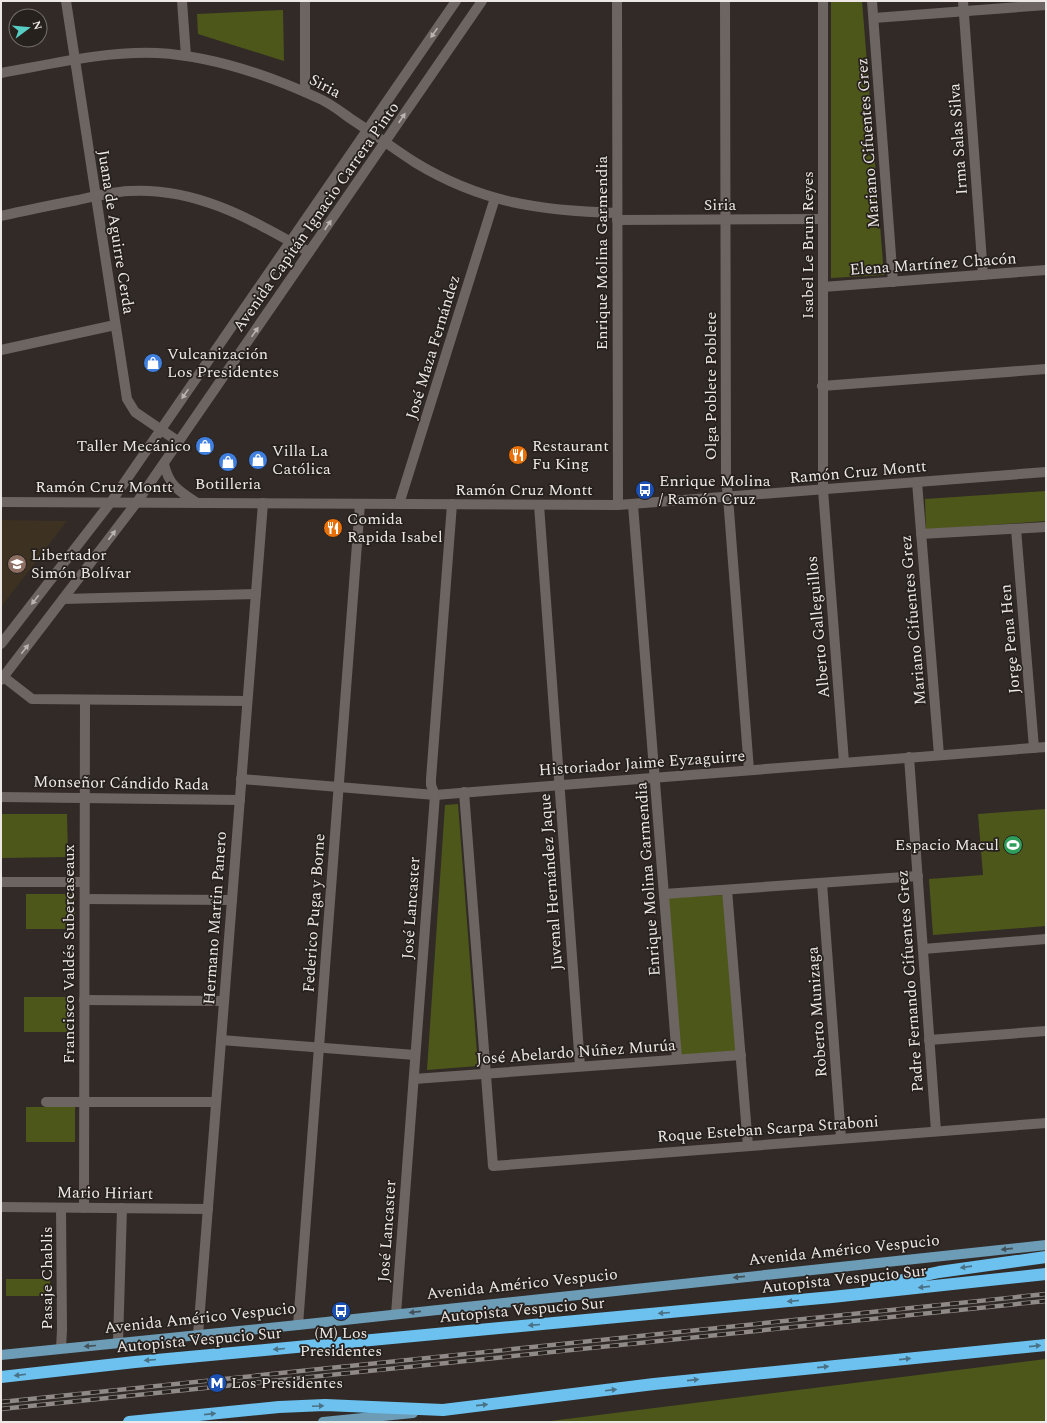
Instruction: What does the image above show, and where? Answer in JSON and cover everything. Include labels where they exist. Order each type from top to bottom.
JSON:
[{"type":"highway","points":[[832,1297],[939,1272],[1046,1257]]},
{"type":"highway","name":"Autopista Vespucio Sur","points":[[1,1377],[143,1361],[832,1297],[1046,1274]]},
{"type":"highway","points":[[129,1422],[279,1407],[325,1406],[443,1410],[654,1384],[1046,1345]]},
{"type":"main road","name":"Avenida Américo Vespucio","points":[[1,1354],[298,1325],[1046,1245]]},
{"type":"main road","points":[[323,1422],[443,1410]]},
{"type":"street","name":"Juana de Aguirre Cerda","points":[[66,1],[127,399],[135,412],[179,442]]},
{"type":"street","points":[[182,1],[186,56]]},
{"type":"street","points":[[304,92],[305,1]]},
{"type":"street","name":"Avenida Capitán Ignacio Carrera Pinto","points":[[1,644],[111,502],[456,1]]},
{"type":"street","name":"Avenida Capitán Ignacio Carrera Pinto","points":[[2,677],[64,599],[164,464],[482,1]]},
{"type":"street","name":"Enrique Molina Garmendia","points":[[617,1],[618,505]]},
{"type":"street","name":"Olga Poblete Poblete","points":[[725,1],[726,472],[749,770]]},
{"type":"street","name":"Isabel Le Brun Reyes","points":[[823,1],[823,490]]},
{"type":"street","name":"Mariano Cifuentes Grez","points":[[872,1],[893,282]]},
{"type":"street","points":[[874,18],[963,6],[1046,6]]},
{"type":"street","name":"Irma Salas Silva","points":[[963,6],[983,275]]},
{"type":"street","name":"Siria","points":[[1,74],[103,56],[144,53],[186,56],[248,71],[287,84],[334,107],[430,171],[473,191],[514,203],[552,210],[617,217],[725,220],[823,219]]},
{"type":"street","points":[[1,216],[112,192],[167,192],[187,196],[232,211],[309,252]]},
{"type":"street","name":"José Maza Fernández","points":[[399,504],[495,198]]},
{"type":"street","name":"Elena Martínez Chacón","points":[[823,287],[1046,270]]},
{"type":"street","points":[[1,350],[115,325]]},
{"type":"street","points":[[822,386],[1046,369]]},
{"type":"street","points":[[164,464],[167,476],[173,486],[197,503]]},
{"type":"street","name":"Ramón Cruz Montt","points":[[1,502],[633,505],[1046,472]]},
{"type":"street","name":"Mariano Cifuentes Grez","points":[[917,482],[939,755]]},
{"type":"street","name":"Alberto Galleguillos","points":[[823,490],[844,762]]},
{"type":"street","name":"Hermano Martin Panero","points":[[198,1335],[262,503]]},
{"type":"street","name":"Federico Puga y Borne","points":[[298,1325],[360,504]]},
{"type":"street","name":"José Lancaster","points":[[396,1314],[435,795],[431,785],[431,779],[452,504]]},
{"type":"street","name":"Juvenal Hernández Jaque","points":[[539,505],[580,1066]]},
{"type":"street","name":"Enrique Molina Garmendia","points":[[633,505],[677,1059]]},
{"type":"street","points":[[921,534],[1046,527]]},
{"type":"street","name":"Jorge Pena Hen","points":[[1016,529],[1034,748]]},
{"type":"street","points":[[64,599],[256,594]]},
{"type":"street","points":[[2,677],[32,700],[247,701]]},
{"type":"street","name":"Francisco Valdés Subercaseaux","points":[[84,1208],[85,700]]},
{"type":"street","name":"Historiador Jaime Eyzaguirre","points":[[241,779],[435,795],[559,784],[1046,747]]},
{"type":"street","name":"Padre Fernando Cifuentes Grez","points":[[909,757],[936,1131]]},
{"type":"street","points":[[464,792],[485,1073]]},
{"type":"street","name":"Monseñor Cándido Rada","points":[[1,797],[240,800]]},
{"type":"street","points":[[664,894],[918,876]]},
{"type":"street","points":[[1,882],[84,882]]},
{"type":"street","name":"Roberto Munizaga","points":[[822,883],[841,1138]]},
{"type":"street","points":[[727,890],[748,1146]]},
{"type":"street","points":[[85,899],[232,900]]},
{"type":"street","points":[[923,949],[1046,939]]},
{"type":"street","points":[[84,1000],[224,1002]]},
{"type":"street","points":[[929,1040],[1046,1030]]},
{"type":"street","points":[[221,1040],[415,1055]]},
{"type":"street","name":"José Abelardo Núñez Murúa","points":[[414,1078],[741,1055]]},
{"type":"street","name":"Roque Esteban Scarpa Straboni","points":[[485,1073],[493,1166],[1046,1122]]},
{"type":"street","points":[[46,1102],[216,1102]]},
{"type":"street","name":"Mario Hiriart","points":[[1,1207],[208,1209]]},
{"type":"street","name":"Pasaje Chablis","points":[[61,1208],[61,1348]]},
{"type":"street","points":[[118,1343],[122,1208]]},
{"type":"shaded area","name":"Libertador Simón Bolívar","points":[[1,520],[67,521],[1,607]]},
{"type":"green space","points":[[831,1],[862,1],[884,275],[831,278]]},
{"type":"green space","points":[[283,10],[284,61],[198,34],[197,14]]},
{"type":"green space","points":[[1046,491],[1046,521],[926,530],[925,499]]},
{"type":"green space","points":[[458,804],[478,1066],[427,1070],[445,805]]},
{"type":"green space","name":"Espacio Macul","points":[[1046,809],[1046,926],[933,935],[929,879],[983,875],[978,814]]},
{"type":"green space","points":[[1,814],[67,814],[68,857],[1,858]]},
{"type":"green space","points":[[26,894],[75,894],[75,929],[26,929]]},
{"type":"green space","points":[[725,895],[736,1051],[681,1055],[667,898]]},
{"type":"green space","points":[[24,997],[73,997],[73,1032],[24,1032]]},
{"type":"green space","points":[[26,1107],[75,1107],[75,1142],[26,1142]]},
{"type":"green space","points":[[6,1279],[50,1279],[51,1296],[6,1296]]},
{"type":"green space","points":[[1046,1359],[1046,1422],[543,1422]]},
{"type":"railway","points":[[1,1402],[1046,1294]]},
{"type":"railway","points":[[1,1409],[1046,1301]]},
{"type":"place","name":"Vulcanización Los Presidentes","points":[[153,363]]},
{"type":"place","name":"Taller Mecánico","points":[[205,446]]},
{"type":"place","name":"Restaurant Fu King","points":[[518,455]]},
{"type":"place","name":"Villa La Católica","points":[[258,460]]},
{"type":"place","name":"Botilleria","points":[[228,462]]},
{"type":"place","name":"Enrique Molina / Ramón Cruz","points":[[645,490]]},
{"type":"place","name":"Comida Rapida Isabel","points":[[333,528]]},
{"type":"place","name":"Libertador Simón Bolívar","points":[[17,564]]},
{"type":"place","name":"Espacio Macul","points":[[1013,845]]},
{"type":"place","name":"(M) Los Presidentes","points":[[341,1311]]},
{"type":"place","name":"Los Presidentes","points":[[217,1383]]}]
